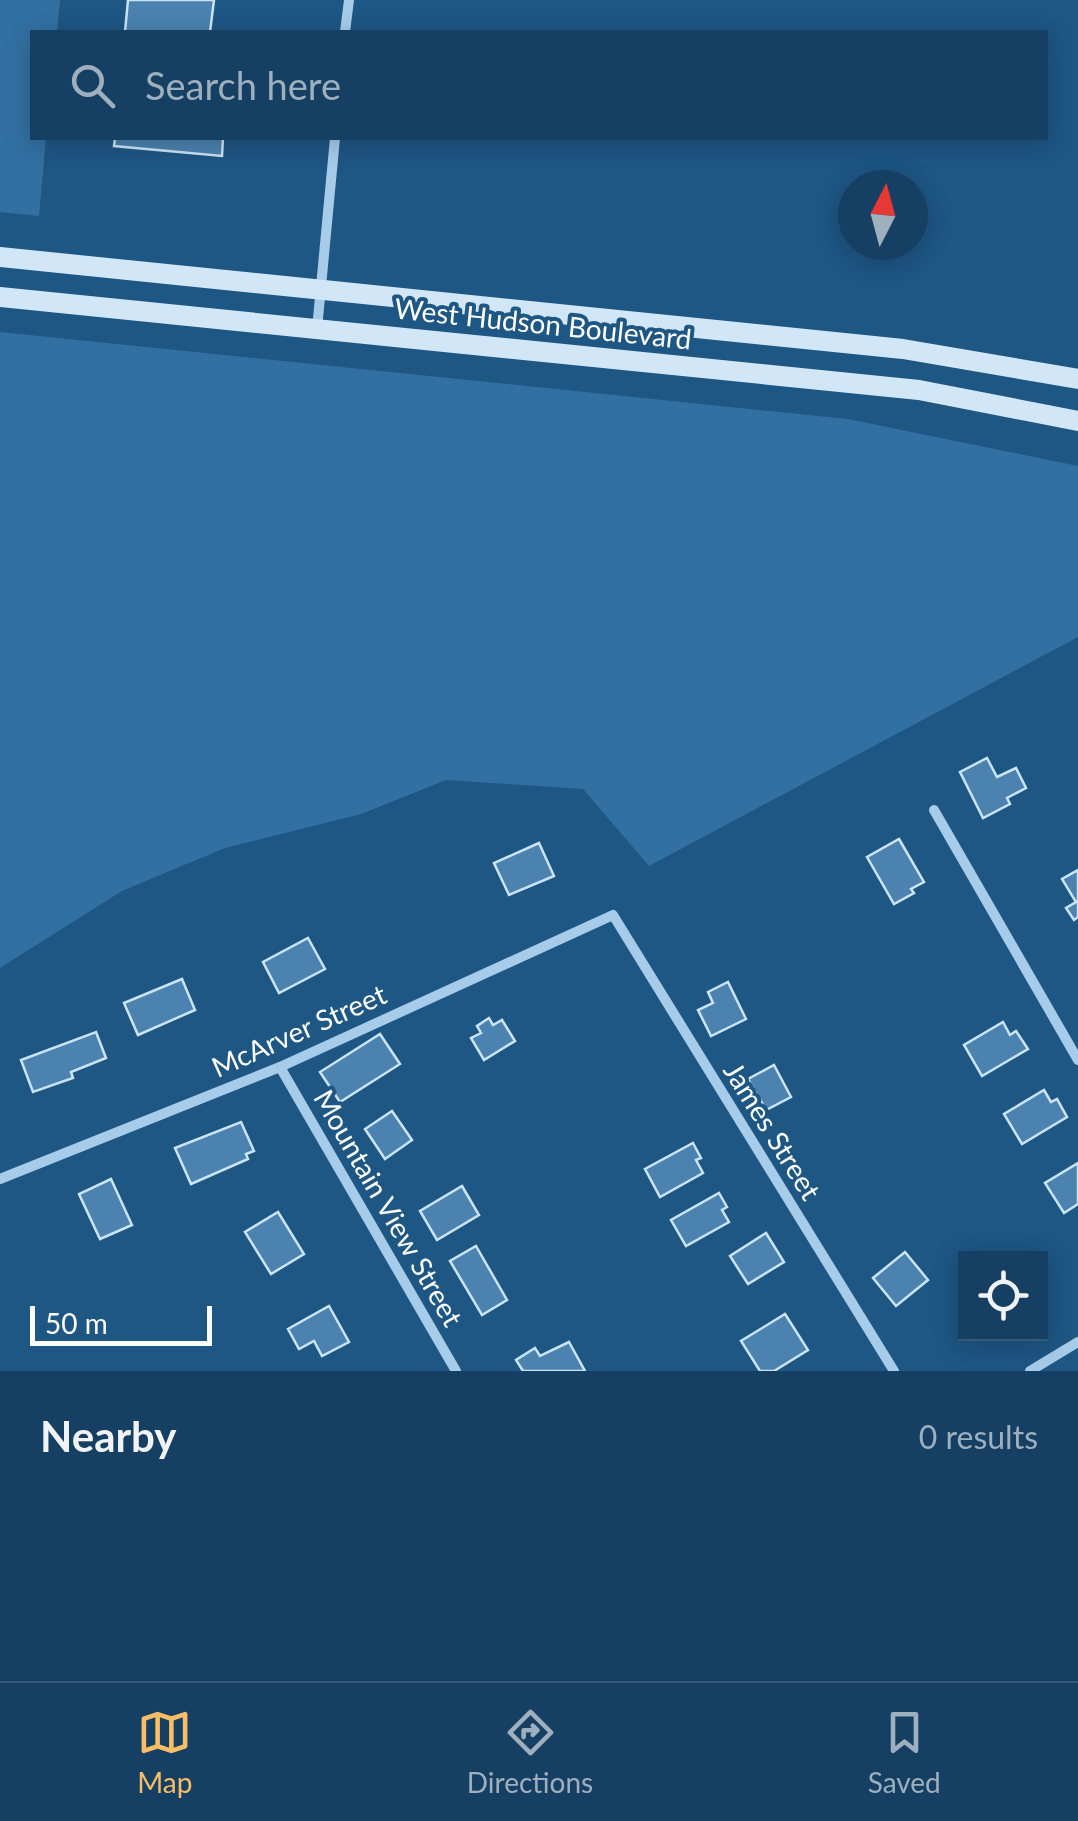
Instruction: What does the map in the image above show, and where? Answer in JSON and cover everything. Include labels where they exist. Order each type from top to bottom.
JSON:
[{"type":"main road","name":"West Hudson Boulevard","points":[[0,258],[903,349],[1078,379]]},
{"type":"main road","name":"West Hudson Boulevard","points":[[0,297],[919,390],[1078,421]]},
{"type":"street","points":[[345,30],[349,0]]},
{"type":"street","points":[[316,329],[335,140]]},
{"type":"street","points":[[934,810],[1078,1060]]},
{"type":"street","name":"McArver Street","points":[[0,1179],[280,1067],[612,915]]},
{"type":"street","name":"James Street","points":[[612,915],[894,1371]]},
{"type":"street","name":"Mountain View Street","points":[[280,1067],[456,1371]]},
{"type":"street","points":[[1030,1371],[1078,1342]]},
{"type":"shaded area","points":[[0,0],[60,0],[57,30],[30,30],[30,140],[46,140],[39,216],[0,212]]},
{"type":"shaded area","points":[[0,332],[848,419],[1078,466],[1078,637],[649,866],[583,789],[446,780],[361,814],[225,848],[122,891],[0,968]]},
{"type":"building","points":[[128,0],[214,0],[210,30],[125,30]]},
{"type":"building","points":[[115,140],[223,140],[222,156],[114,146]]},
{"type":"building","points":[[987,758],[997,777],[1016,768],[1026,788],[1007,798],[1010,804],[983,818],[960,772]]},
{"type":"building","points":[[899,839],[924,882],[894,904],[867,857]]},
{"type":"building","points":[[539,843],[554,876],[509,895],[494,863]]},
{"type":"building","points":[[1078,870],[1078,917],[1074,920],[1066,908],[1076,902],[1062,879]]},
{"type":"building","points":[[308,938],[325,969],[279,993],[263,962]]},
{"type":"building","points":[[182,979],[195,1010],[138,1035],[124,1003]]},
{"type":"building","points":[[728,982],[746,1019],[711,1036],[698,1010],[713,1003],[708,992]]},
{"type":"building","points":[[489,1018],[493,1025],[502,1020],[515,1041],[484,1060],[471,1038],[481,1033],[477,1026]]},
{"type":"building","points":[[1003,1022],[1010,1035],[1016,1031],[1028,1049],[982,1076],[964,1045]]},
{"type":"building","points":[[96,1032],[106,1058],[71,1072],[73,1078],[33,1092],[21,1060]]},
{"type":"building","points":[[380,1034],[400,1064],[340,1102],[320,1072]]},
{"type":"building","points":[[774,1065],[791,1097],[766,1110],[748,1079]]},
{"type":"building","points":[[1044,1090],[1051,1102],[1057,1099],[1067,1117],[1022,1144],[1004,1114]]},
{"type":"building","points":[[392,1111],[412,1140],[385,1159],[365,1129]]},
{"type":"building","points":[[241,1122],[254,1151],[246,1154],[248,1159],[191,1184],[175,1148]]},
{"type":"building","points":[[693,1143],[703,1173],[660,1197],[645,1169]]},
{"type":"building","points":[[1078,1163],[1078,1204],[1064,1213],[1045,1183]]},
{"type":"building","points":[[111,1179],[132,1225],[100,1239],[79,1194]]},
{"type":"building","points":[[462,1186],[479,1215],[437,1240],[420,1211]]},
{"type":"building","points":[[719,1193],[729,1222],[686,1246],[671,1220]]},
{"type":"building","points":[[278,1212],[304,1254],[271,1274],[245,1232]]},
{"type":"building","points":[[766,1233],[784,1262],[748,1284],[730,1256]]},
{"type":"building","points":[[476,1246],[507,1300],[482,1315],[450,1261]]},
{"type":"building","points":[[905,1252],[928,1280],[896,1306],[873,1278]]},
{"type":"building","points":[[329,1306],[349,1342],[322,1356],[314,1341],[299,1349],[288,1329]]},
{"type":"building","points":[[785,1314],[808,1350],[774,1371],[760,1371],[741,1341]]},
{"type":"building","points":[[569,1342],[585,1371],[523,1371],[516,1360],[535,1348],[540,1356]]}]
